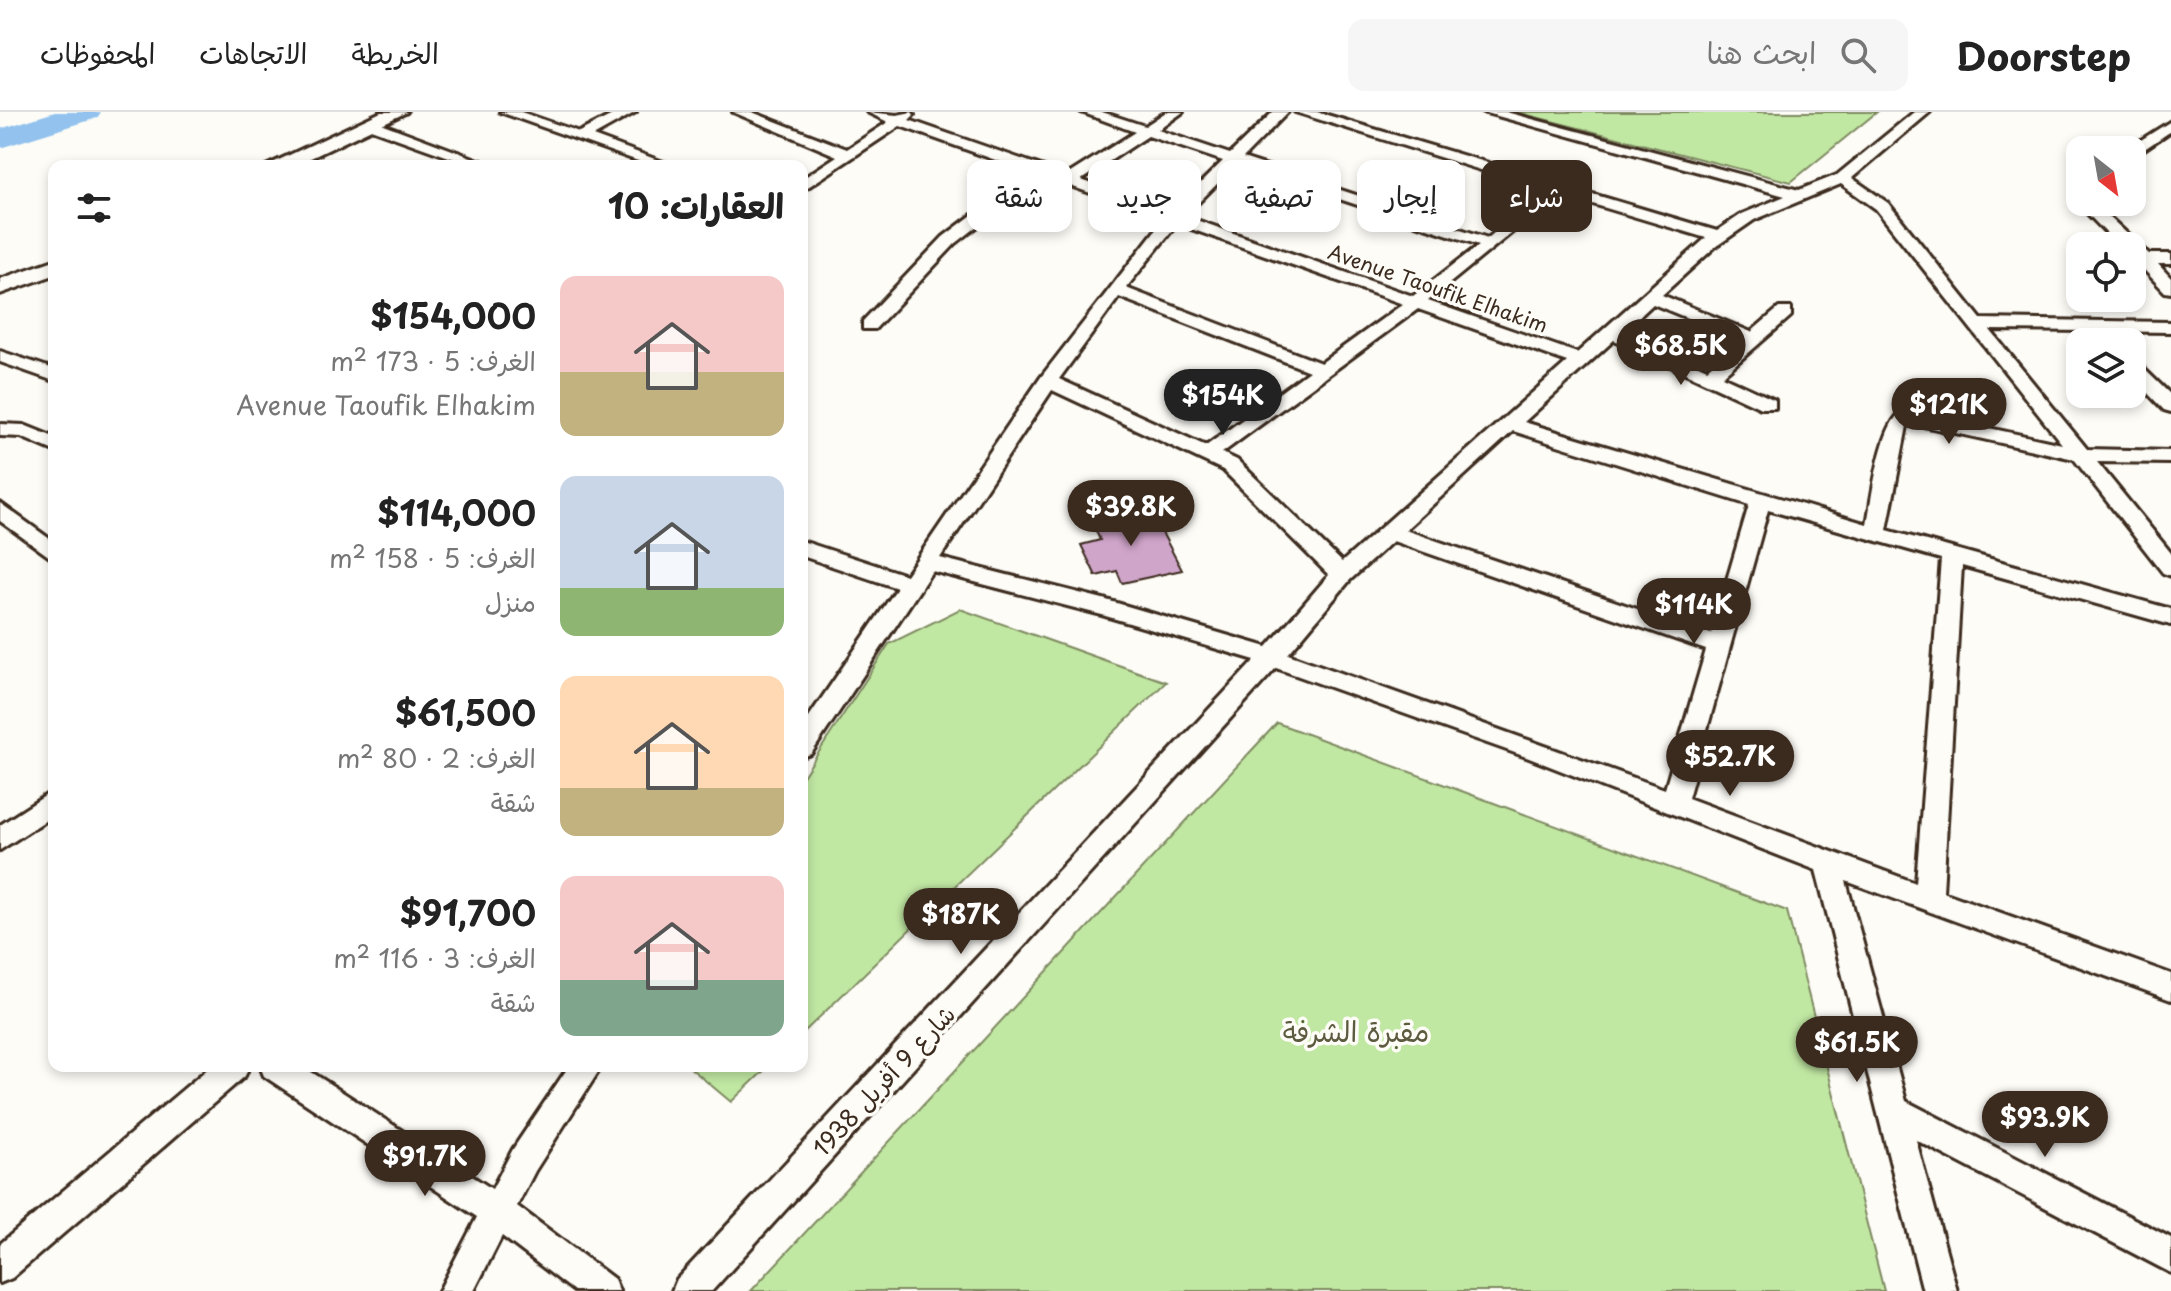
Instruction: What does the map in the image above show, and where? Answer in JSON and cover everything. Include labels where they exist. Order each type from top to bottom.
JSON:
[{"type":"main road","points":[[290,160],[397,112]]},
{"type":"main road","points":[[1,287],[48,269]]},
{"type":"street","points":[[507,112],[649,160]]},
{"type":"street","points":[[580,137],[629,112]]},
{"type":"street","points":[[740,112],[846,154]]},
{"type":"street","name":"Avenue Taoufik Elhakim","points":[[874,112],[905,116],[1016,160]]},
{"type":"street","points":[[1088,112],[1231,160],[1281,112]]},
{"type":"street","points":[[1072,178],[1176,112]]},
{"type":"street","points":[[1302,112],[1481,165]]},
{"type":"street","points":[[1490,112],[1799,195]]},
{"type":"street","name":"شارع 9 أفريل 1938","points":[[689,1291],[1272,657],[1342,575],[1719,237],[1748,217],[1842,178],[1923,112]]},
{"type":"street","points":[[808,182],[905,116]]},
{"type":"street","points":[[370,124],[471,160]]},
{"type":"street","points":[[2146,142],[2171,125]]},
{"type":"street","points":[[1201,191],[1217,174]]},
{"type":"street","points":[[1842,178],[1882,206],[2171,568]]},
{"type":"street","points":[[1341,196],[1491,244]]},
{"type":"street","points":[[1592,199],[1719,237]]},
{"type":"street","points":[[2098,216],[2115,232]]},
{"type":"street","points":[[869,325],[930,254],[967,223]]},
{"type":"street","name":"Avenue Taoufik Elhakim","points":[[1201,228],[1579,360]]},
{"type":"street","points":[[808,738],[1048,381],[1163,232]]},
{"type":"street","points":[[1208,454],[1505,232]]},
{"type":"street","points":[[2146,254],[2171,259]]},
{"type":"street","points":[[2146,263],[2171,288]]},
{"type":"street","points":[[1116,290],[1322,370]]},
{"type":"street","points":[[1651,297],[1753,339]]},
{"type":"street","points":[[1709,377],[1785,312]]},
{"type":"street","points":[[1975,324],[2171,327]]},
{"type":"street","points":[[1612,332],[1768,404]]},
{"type":"street","points":[[0,356],[48,373]]},
{"type":"street","points":[[1048,381],[1230,465],[1342,575]]},
{"type":"street","points":[[2146,381],[2171,406]]},
{"type":"street","points":[[1876,531],[1898,425],[1906,416],[2082,455],[2171,457]]},
{"type":"street","points":[[1511,424],[1760,501],[1876,531],[2171,617]]},
{"type":"street","points":[[0,430],[24,431],[48,442]]},
{"type":"street","points":[[1674,803],[1760,501]]},
{"type":"street","points":[[0,510],[48,548]]},
{"type":"street","points":[[1390,532],[1719,646]]},
{"type":"street","points":[[808,550],[911,585]]},
{"type":"street","points":[[1929,897],[1952,553]]},
{"type":"street","points":[[926,562],[1103,607],[1272,657],[2171,987]]},
{"type":"street","points":[[0,839],[48,805]]},
{"type":"street","points":[[1828,863],[1940,1291]]},
{"type":"street","points":[[0,1266],[227,1072]]},
{"type":"street","points":[[284,1072],[497,1211],[602,1291]]},
{"type":"street","points":[[456,1291],[524,1160],[583,1072]]},
{"type":"street","points":[[1893,1111],[2171,1256]]},
{"type":"green space","points":[[1516,112],[1877,112],[1791,182]]},
{"type":"green space","points":[[960,609],[1166,682],[808,1028],[808,769],[889,644]]},
{"type":"green space","name":"مقبرة الشرفة","points":[[1277,723],[1787,911],[1884,1291],[751,1291]]},
{"type":"green space","points":[[695,1072],[763,1072],[731,1102]]},
{"type":"building","points":[[1150,510],[1182,570],[1122,583],[1117,571],[1096,576],[1081,545],[1100,540],[1092,522]]},
{"type":"waterway","points":[[0,139],[86,112]]}]
